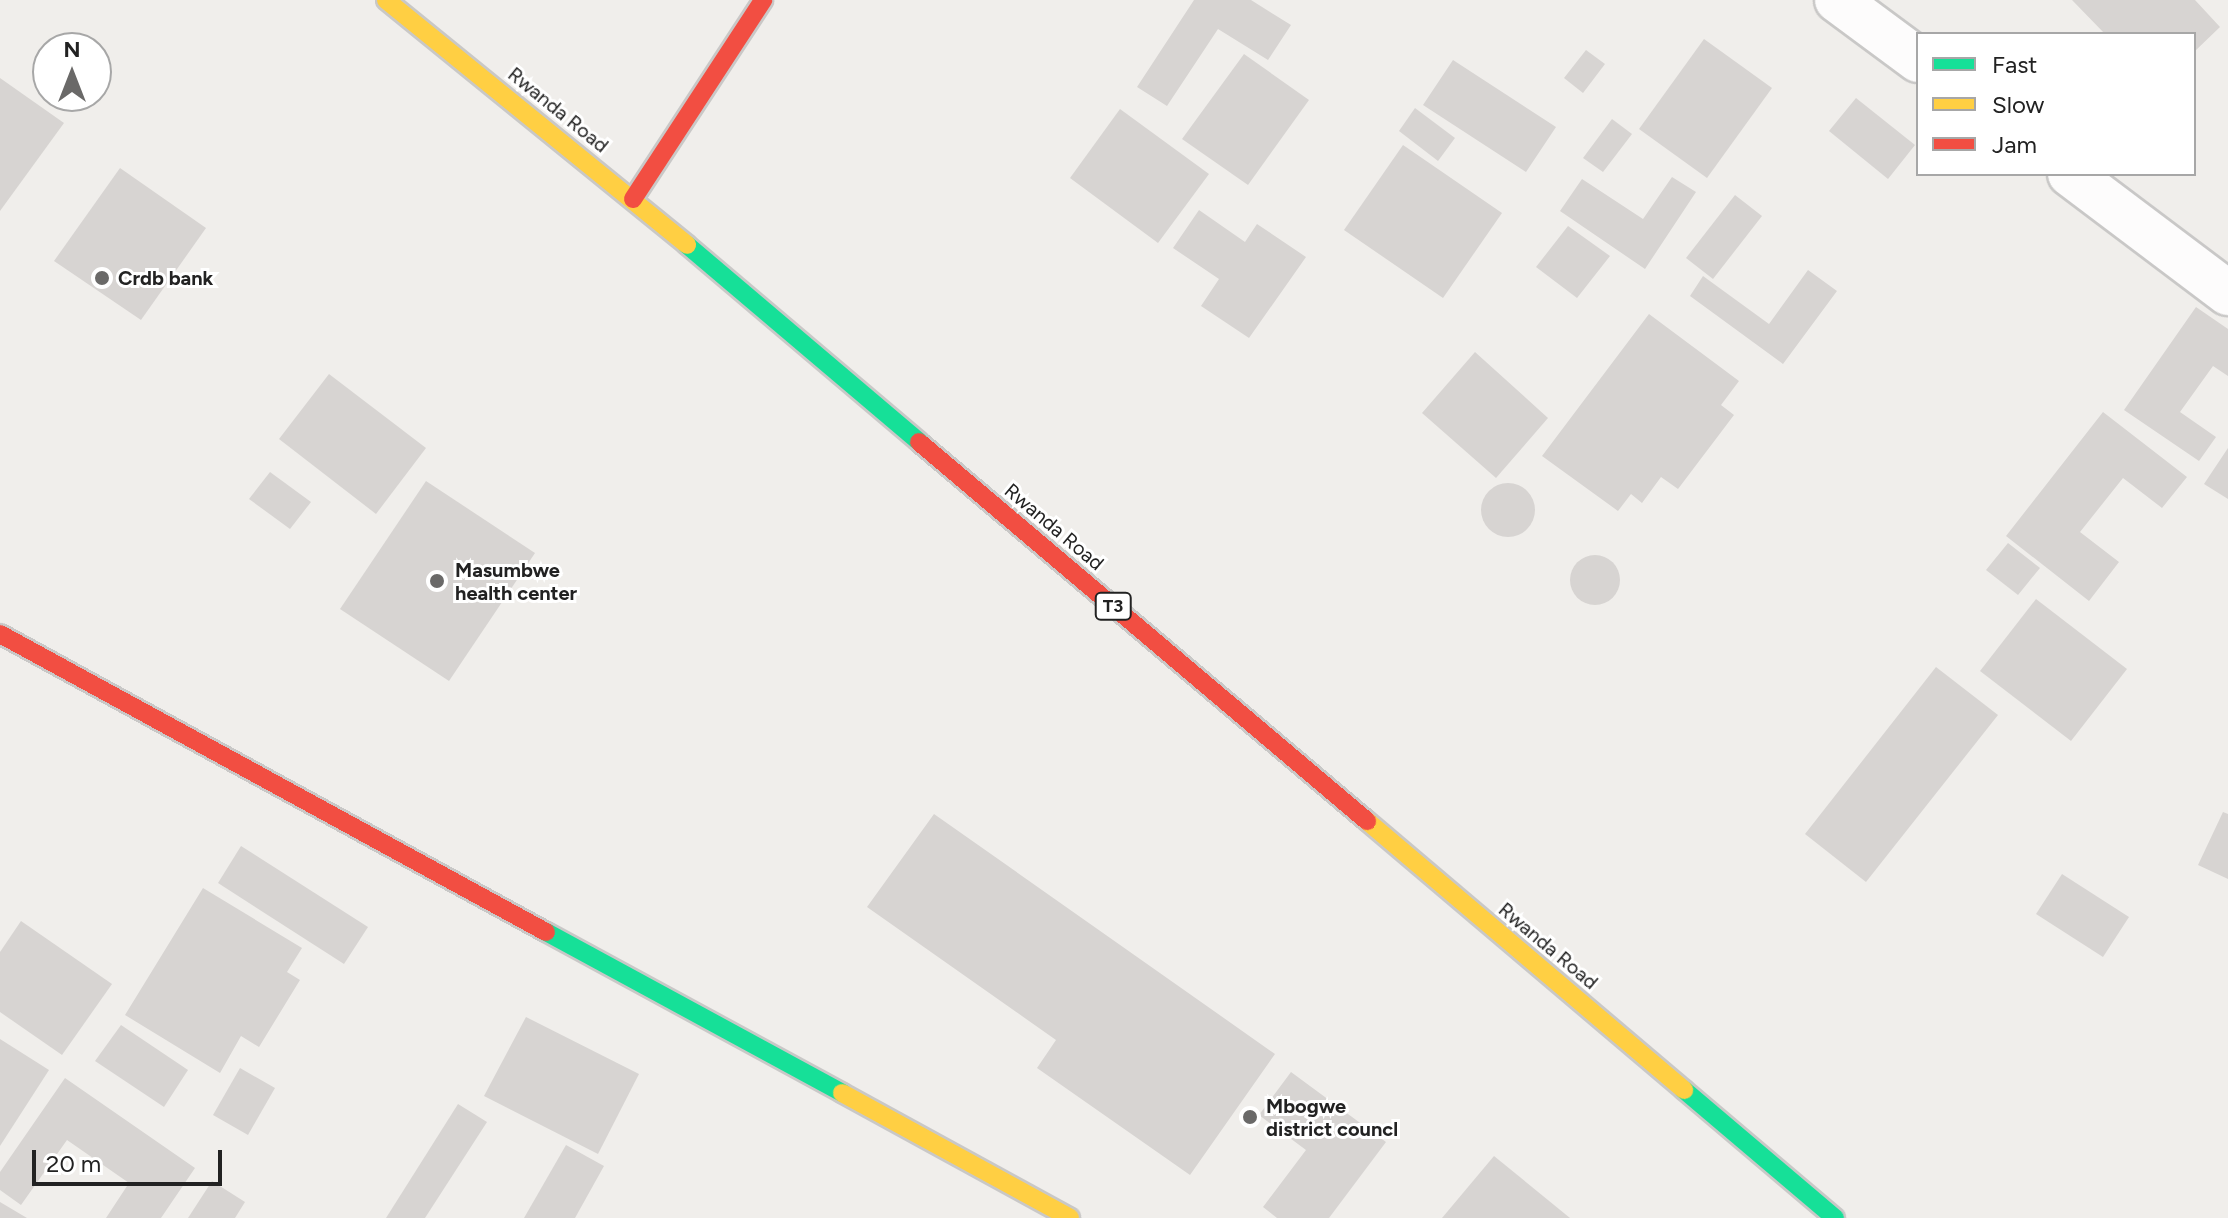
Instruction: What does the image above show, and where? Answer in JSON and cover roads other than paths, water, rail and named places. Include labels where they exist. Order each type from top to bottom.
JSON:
[{"type":"main road","name":"Rwanda Road","points":[[386,0],[633,199],[1835,1218]]},
{"type":"main road","points":[[633,199],[763,0]]},
{"type":"main road","points":[[0,634],[1070,1218]]},
{"type":"street","points":[[1837,0],[1916,59]]},
{"type":"street","points":[[2073,176],[2228,293]]},
{"type":"place","name":"Crdb bank","points":[[102,278]]},
{"type":"place","name":"Masumbwe health center","points":[[437,581]]},
{"type":"place","name":"Mbogwe district councl","points":[[1250,1117]]}]
